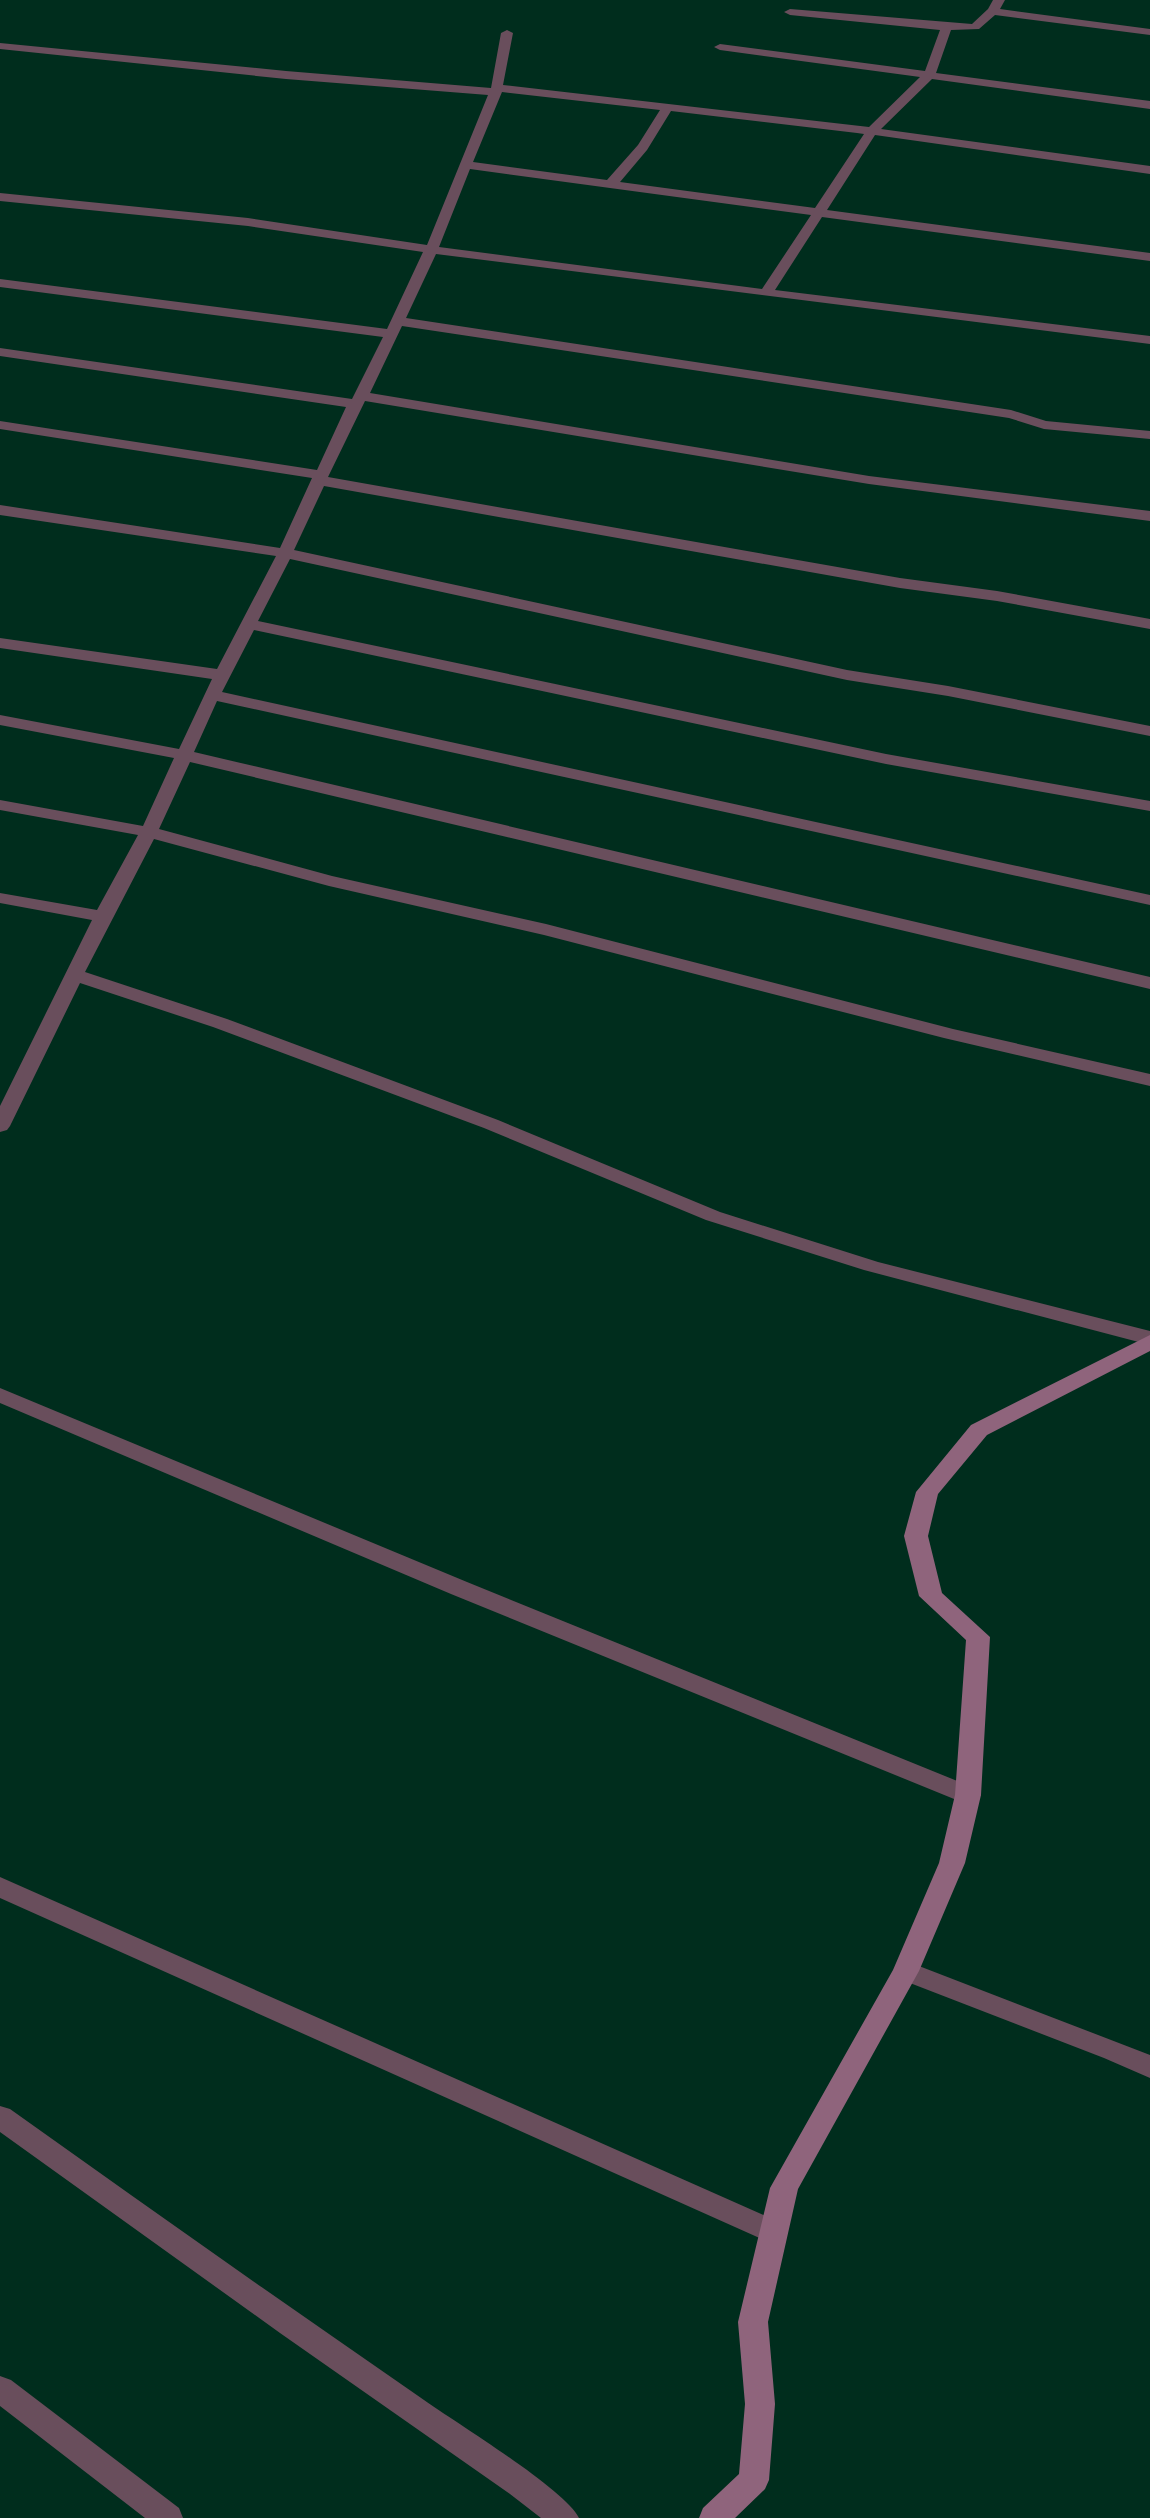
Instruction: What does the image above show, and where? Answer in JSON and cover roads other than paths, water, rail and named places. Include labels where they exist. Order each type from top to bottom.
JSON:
[{"type":"street","points":[[790,12],[947,27],[975,27],[996,6],[1150,32]]},
{"type":"street","points":[[766,293],[872,131],[930,74],[947,27]]},
{"type":"street","points":[[0,1124],[103,916],[149,832],[212,695],[285,553],[319,477],[431,250],[496,90],[507,33]]},
{"type":"street","points":[[0,46],[286,75],[496,90],[667,108],[872,131],[1150,170]]},
{"type":"street","points":[[720,47],[1150,105]]},
{"type":"street","points":[[611,184],[643,147],[667,108]]},
{"type":"street","points":[[466,165],[1150,257]]},
{"type":"street","points":[[0,197],[248,222],[431,250],[1150,340]]},
{"type":"street","points":[[0,283],[394,328],[1011,414],[1044,425],[1150,435]]},
{"type":"street","points":[[0,352],[359,400],[869,480],[1150,516]]},
{"type":"street","points":[[0,425],[319,477],[873,578],[997,596],[1150,624]]},
{"type":"street","points":[[0,510],[285,553],[847,675],[948,691],[1150,731]]},
{"type":"street","points":[[248,624],[886,759],[1150,806]]},
{"type":"street","points":[[0,643],[222,675]]},
{"type":"street","points":[[212,695],[1150,900]]},
{"type":"street","points":[[0,720],[184,755],[1150,983]]},
{"type":"street","points":[[0,806],[149,832],[330,881],[546,930],[951,1034],[1150,1080]]},
{"type":"street","points":[[0,898],[103,916]]},
{"type":"street","points":[[74,975],[220,1023],[491,1124],[713,1216],[871,1266],[1147,1345]]},
{"type":"street","points":[[714,2518],[754,2480],[760,2404],[753,2322],[784,2188],[906,1970],[952,1863],[968,1795],[978,1637],[931,1596],[916,1536],[927,1492],[979,1430],[1147,1345]]},
{"type":"street","points":[[0,1395],[459,1588],[968,1795]]},
{"type":"street","points":[[0,1887],[774,2232]]},
{"type":"street","points":[[906,1970],[1115,2050],[1150,2067]]},
{"type":"street","points":[[0,2117],[290,2324],[521,2484],[564,2518]]},
{"type":"street","points":[[0,2389],[168,2518]]}]
